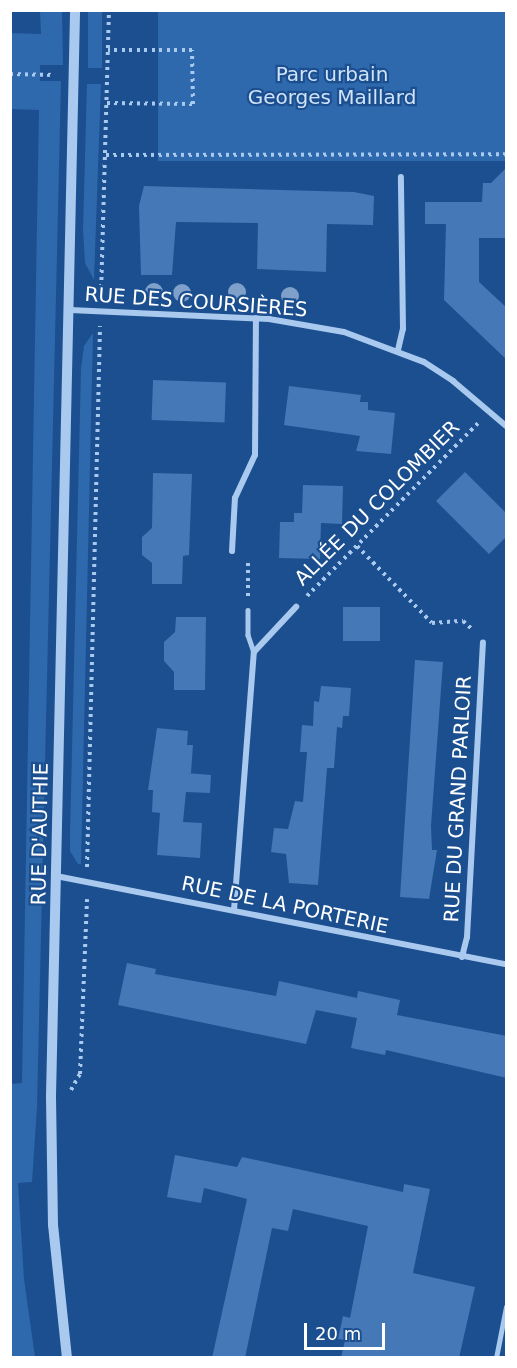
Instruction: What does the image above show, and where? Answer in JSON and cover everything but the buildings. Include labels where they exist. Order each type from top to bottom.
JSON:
[{"type":"street","name":"RUE D'AUTHIE","points":[[67,1358],[52,1225],[56,876],[75,10]]},
{"type":"street","points":[[398,350],[403,329],[401,177]]},
{"type":"street","name":"RUE DES COURSIÈRES","points":[[70,310],[256,318],[344,332],[398,350],[453,381],[507,426]]},
{"type":"street","points":[[232,551],[235,498],[255,455],[256,318]]},
{"type":"street","points":[[234,910],[254,652],[296,607]]},
{"type":"street","name":"RUE DU GRAND PARLOIR","points":[[462,957],[467,937],[483,642]]},
{"type":"street","name":"RUE DE LA PORTERIE","points":[[56,876],[507,964]]},
{"type":"lane","points":[[248,610],[248,635],[254,652]]},
{"type":"lane","points":[[496,1358],[507,1307]]},
{"type":"path","points":[[101,288],[109,10]]},
{"type":"path","points":[[107,103],[193,104],[192,50],[108,50]]},
{"type":"path","points":[[10,74],[62,75]]},
{"type":"path","points":[[106,155],[507,154]]},
{"type":"path","points":[[87,872],[100,329]]},
{"type":"path","name":"ALLÉE DU COLOMBIER","points":[[296,607],[480,421]]},
{"type":"path","points":[[357,546],[432,623],[463,621],[483,642]]},
{"type":"path","points":[[232,551],[248,552],[248,610]]},
{"type":"path","points":[[80,1074],[87,895]]},
{"type":"green space","points":[[62,10],[63,65],[40,65],[40,81],[61,81],[37,1107],[32,1182],[18,1183],[24,1279],[35,1357],[11,1358],[10,1084],[22,1083],[39,110],[11,109],[10,33],[41,34],[40,11]]},
{"type":"green space","points":[[88,11],[102,11],[102,68],[88,68]]},
{"type":"green space","name":"Parc urbain Georges Maillard","points":[[158,11],[506,11],[506,161],[158,161]]},
{"type":"green space","points":[[87,84],[101,84],[94,280],[85,263],[83,230]]},
{"type":"green space","points":[[93,333],[81,864],[78,864],[70,851],[70,835],[81,369],[84,346]]}]
